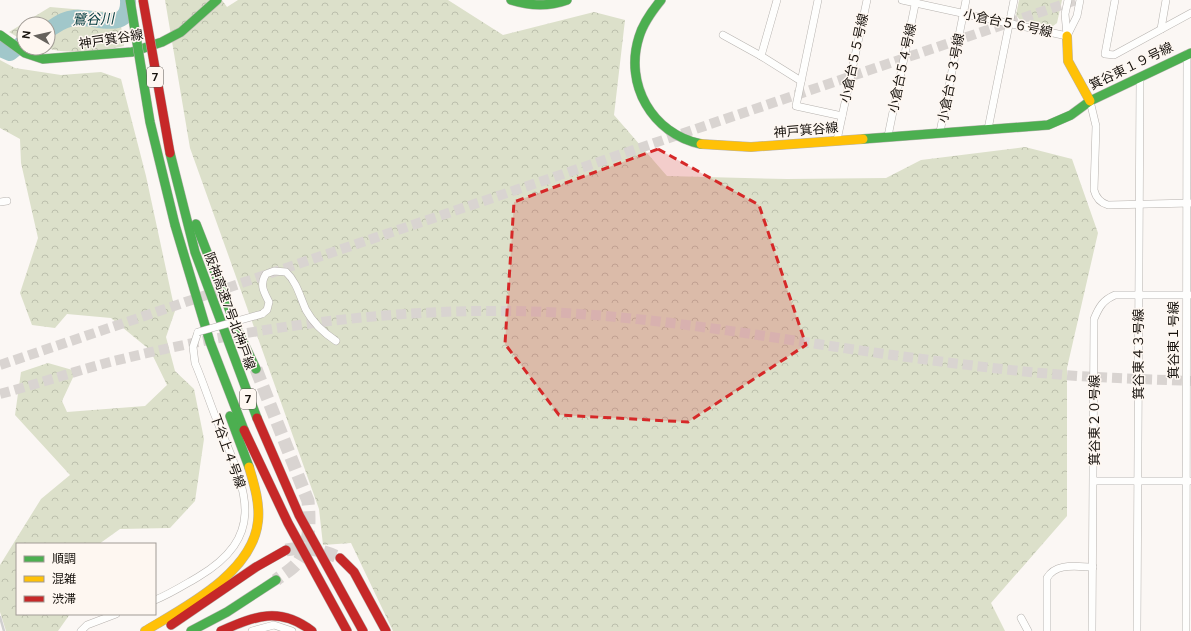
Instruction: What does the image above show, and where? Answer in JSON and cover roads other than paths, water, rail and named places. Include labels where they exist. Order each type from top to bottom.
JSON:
[{"type":"main road","name":"阪神高速7号北神戸線","points":[[130,0],[150,122],[175,225],[184,261],[218,360],[256,456],[294,535],[347,631]]},
{"type":"main road","name":"阪神高速7号北神戸線","points":[[143,0],[170,153],[195,252],[247,395],[299,514],[363,631]]},
{"type":"main road","name":"神戸箕谷線","points":[[0,35],[19,50],[32,56],[53,60],[132,52],[162,42],[181,32],[217,0]]},
{"type":"main road","points":[[511,0],[547,6],[567,0]]},
{"type":"main road","name":"神戸箕谷線","points":[[661,0],[649,14],[640,32],[635,48],[634,66],[637,85],[642,99],[649,111],[664,127],[672,133],[694,143],[717,147],[751,147],[940,132],[1042,126],[1055,123],[1078,111],[1090,101]]},
{"type":"main road","points":[[1067,36],[1066,52],[1068,61],[1083,85],[1090,101]]},
{"type":"main road","name":"箕谷東１９号線","points":[[1090,101],[1190,55]]},
{"type":"main road","name":"7","points":[[170,153],[201,239],[237,329],[256,369]]},
{"type":"main road","name":"7","points":[[145,631],[192,601],[236,566],[250,548],[257,528],[258,517],[254,486],[190,295],[184,261]]},
{"type":"main road","points":[[158,631],[201,607],[258,565],[286,550]]},
{"type":"main road","points":[[340,558],[354,572],[386,631]]},
{"type":"main road","points":[[191,631],[227,612],[276,580]]},
{"type":"main road","points":[[221,631],[263,614],[275,614],[288,616],[302,623],[312,631]]},
{"type":"street","points":[[761,56],[777,0]]},
{"type":"street","points":[[818,0],[796,106],[842,116]]},
{"type":"street","name":"小倉台５５号線","points":[[837,140],[867,0]]},
{"type":"street","name":"小倉台５６号線","points":[[902,0],[916,1],[1067,36]]},
{"type":"street","name":"小倉台５３号線","points":[[940,132],[966,0]]},
{"type":"street","points":[[988,129],[1014,0]]},
{"type":"street","points":[[1067,36],[1065,14],[1068,0]]},
{"type":"street","points":[[1067,36],[1077,16],[1080,0]]},
{"type":"street","points":[[1115,0],[1105,54],[1114,55],[1191,13]]},
{"type":"street","points":[[1161,29],[1166,0]]},
{"type":"street","name":"小倉台５４号線","points":[[888,136],[916,1]]},
{"type":"street","points":[[723,35],[761,56],[800,81]]},
{"type":"street","name":"箕谷東１号線","points":[[1186,631],[1188,617],[1189,481],[1190,55]]},
{"type":"street","name":"箕谷東４３号線","points":[[1137,631],[1140,77]]},
{"type":"street","name":"箕谷東１９号線","points":[[1090,101],[1096,126],[1095,195],[1102,204],[1189,203]]},
{"type":"street","name":"下谷上４号線","points":[[156,600],[167,595],[222,560],[234,548],[245,520],[245,506],[241,484],[195,363],[193,347],[198,332],[262,314],[267,310],[269,302],[261,284],[263,279],[266,274],[286,272],[291,276],[307,311],[318,327],[336,341]]},
{"type":"street","name":"箕谷東２０号線","points":[[1092,631],[1094,319],[1100,305],[1115,295],[1189,295]]},
{"type":"street","points":[[1094,481],[1189,481]]},
{"type":"street","points":[[1047,631],[1047,578],[1050,572],[1059,567],[1093,567]]},
{"type":"street","points":[[81,631],[87,625],[113,615]]},
{"type":"street","points":[[1021,618],[1028,631]]},
{"type":"street","points":[[252,631],[274,625],[292,631]]},
{"type":"waterway","name":"鷺谷川","points":[[56,25],[63,21],[74,18],[109,21],[117,20],[123,17],[127,11],[128,0]]},
{"type":"waterway","name":"鷺谷川","points":[[0,49],[10,53],[16,48]]},
{"type":"tunnel","points":[[0,365],[1076,0]]},
{"type":"tunnel","points":[[0,394],[110,362],[155,351],[247,333],[389,315],[481,311],[531,311],[631,318],[1008,370],[1052,374],[1191,381]]},
{"type":"tunnel","points":[[256,369],[308,501],[309,525],[305,548],[296,565],[276,580]]},
{"type":"tunnel","points":[[286,550],[300,548],[314,550],[340,558]]},
{"type":"railway","points":[[0,617],[4,631]]}]
